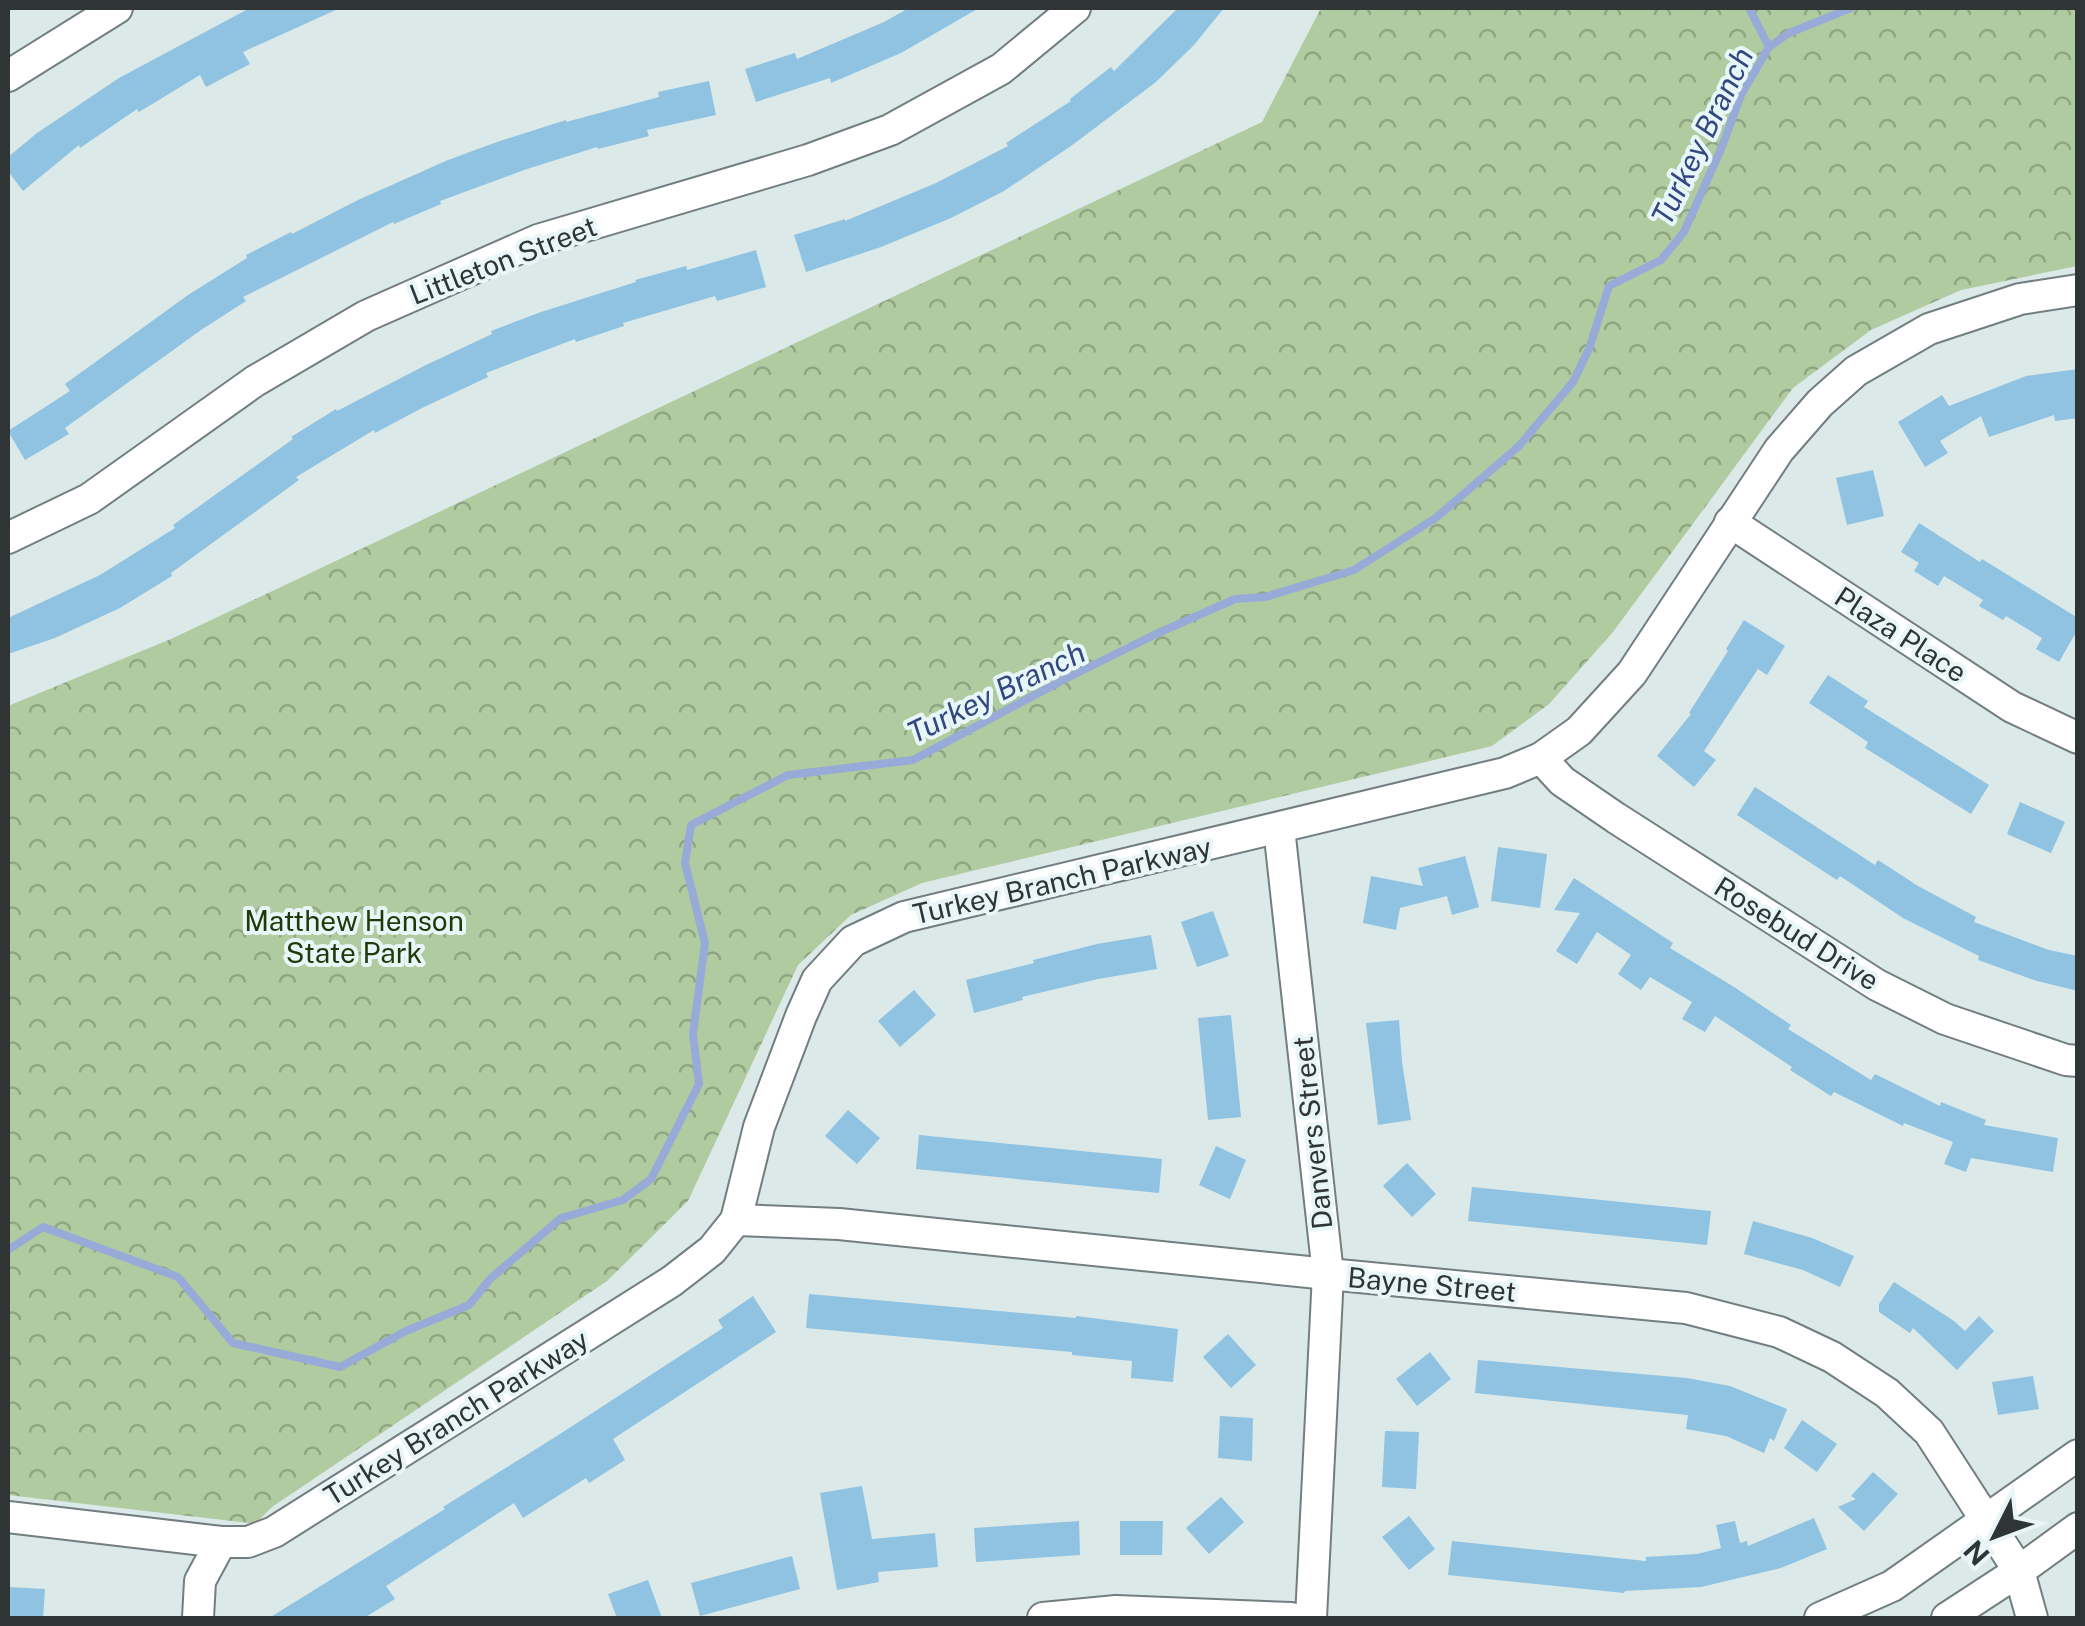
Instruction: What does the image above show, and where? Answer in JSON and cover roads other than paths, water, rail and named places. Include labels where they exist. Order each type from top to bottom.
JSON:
[{"type":"street","points":[[8,76],[117,8]]},
{"type":"street","name":"Littleton Street","points":[[8,538],[89,499],[255,381],[366,316],[538,240],[808,160],[890,130],[1001,69],[1075,8]]},
{"type":"street","name":"Turkey Branch Parkway","points":[[8,1516],[221,1542],[248,1542],[274,1532],[672,1282],[712,1250],[736,1220],[758,1127],[801,1016],[818,980],[853,942],[904,916],[1504,773],[1541,758],[1579,731],[1632,673],[1779,450],[1820,403],[1856,370],[1929,329],[2020,299],[2078,290]]},
{"type":"street","name":"Plaza Place","points":[[1730,522],[2012,707],[2078,738]]},
{"type":"street","name":"Rosebud Drive","points":[[1541,758],[1562,781],[1616,818],[1877,985],[1945,1020],[2078,1061]]},
{"type":"street","name":"Danvers Street","points":[[1279,828],[1328,1274],[1311,1618]]},
{"type":"street","name":"Bayne Street","points":[[736,1220],[839,1224],[1686,1308],[1779,1332],[1832,1356],[1887,1393],[1929,1432],[2019,1571],[2032,1618]]},
{"type":"street","points":[[1820,1618],[1892,1586],[2078,1455]]},
{"type":"street","points":[[1947,1618],[2078,1528]]},
{"type":"street","points":[[198,1618],[200,1581],[221,1542]]},
{"type":"street","points":[[1044,1618],[1116,1611],[1292,1618]]},
{"type":"waterway","points":[[1749,8],[1769,47]]},
{"type":"waterway","name":"Turkey Branch","points":[[8,1250],[43,1227],[178,1277],[233,1343],[340,1367],[406,1331],[469,1305],[490,1279],[561,1218],[623,1200],[651,1179],[699,1084],[693,1034],[705,943],[685,863],[691,825],[788,775],[913,760],[1067,678],[1235,599],[1265,597],[1354,570],[1437,517],[1519,446],[1573,382],[1589,349],[1609,286],[1661,260],[1684,232],[1741,95],[1769,47],[1789,33],[1851,8]]},
{"type":"park label","name":"Matthew Henson State Park","points":[[354,936]]}]
